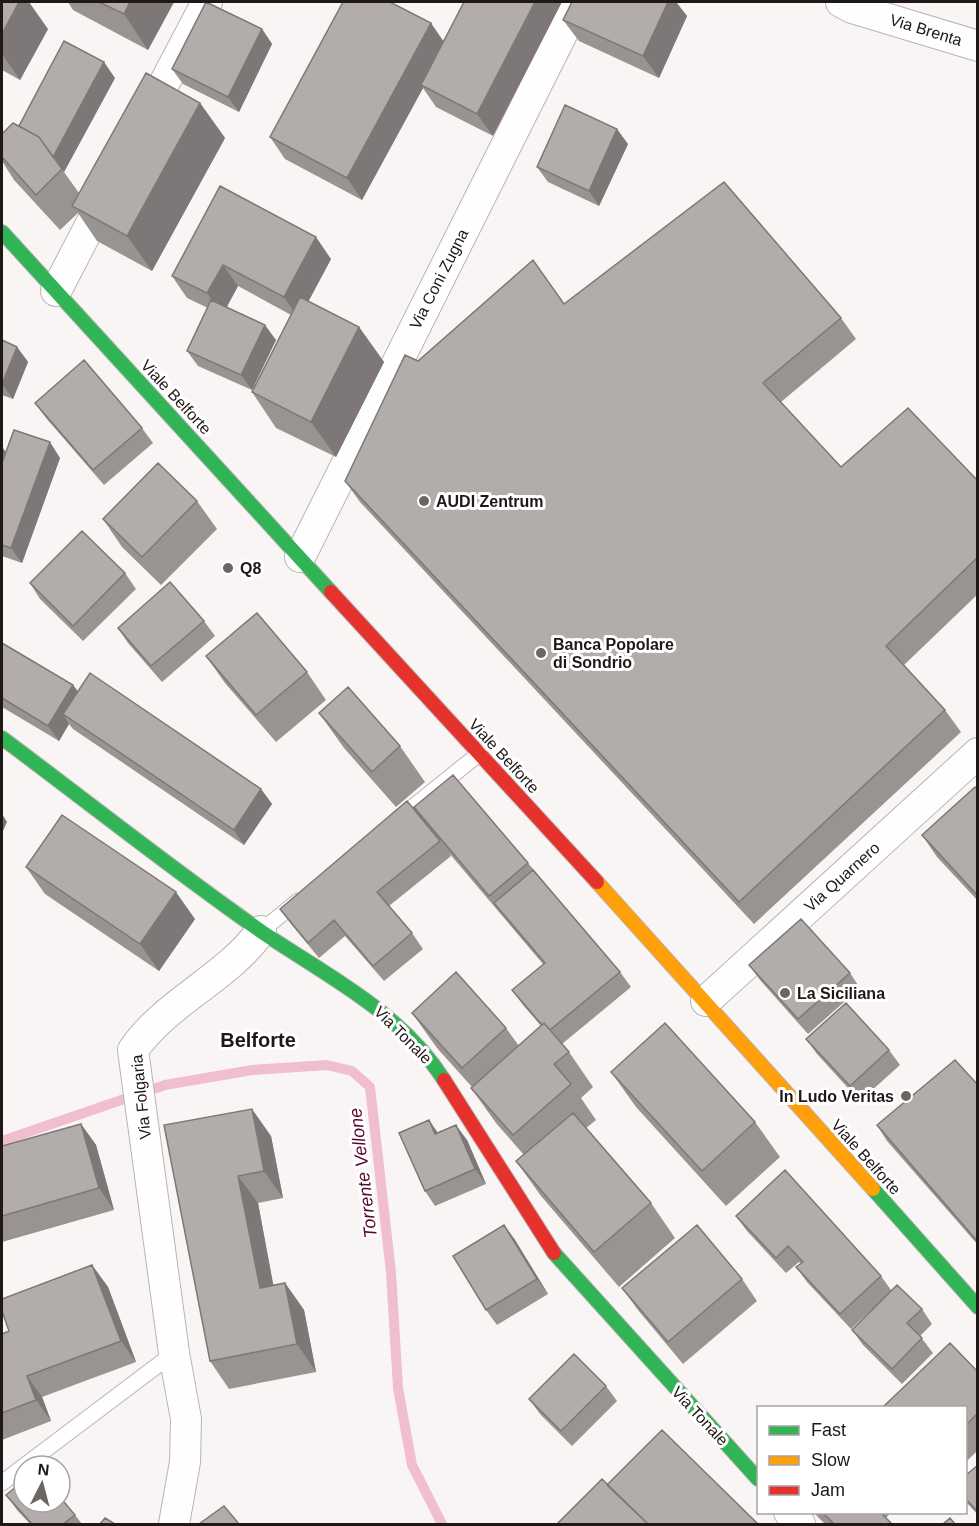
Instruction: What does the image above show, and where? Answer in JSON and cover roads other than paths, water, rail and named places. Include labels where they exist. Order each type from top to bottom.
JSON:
[{"type":"main road","name":"Viale Belforte","points":[[2,232],[706,1001],[978,1307]]},
{"type":"main road","name":"Via Tonale","points":[[2,738],[261,931],[380,1009],[432,1061],[556,1256],[757,1477]]},
{"type":"street","points":[[56,291],[207,2]]},
{"type":"street","name":"Via Coni Zugna","points":[[300,557],[578,2]]},
{"type":"street","name":"Via Brenta","points":[[841,2],[852,8],[978,46]]},
{"type":"street","name":"Via Quarnero","points":[[706,1001],[978,753]]},
{"type":"street","name":"Via Folgaria","points":[[174,1524],[185,1462],[186,1419],[174,1353],[133,1050],[145,1032],[246,952],[261,931]]},
{"type":"lane","points":[[388,827],[480,753]]},
{"type":"lane","name":"Via Folgaria","points":[[261,931],[306,894]]},
{"type":"lane","points":[[40,1454],[174,1353]]},
{"type":"waterway","name":"Torrente Vellone","points":[[2,1141],[165,1085],[252,1070],[327,1065],[352,1071],[370,1087],[391,1272],[398,1388],[412,1465],[442,1524]]},
{"type":"place","name":"AUDI Zentrum","points":[[424,501]]},
{"type":"place","name":"Q8","points":[[228,568]]},
{"type":"place","name":"Banca Popolare di Sondrio","points":[[541,653]]},
{"type":"place","name":"La Siciliana","points":[[785,993]]},
{"type":"place","name":"In Ludo Veritas","points":[[906,1096]]},
{"type":"district","name":"Belforte","points":[[258,1040]]}]
